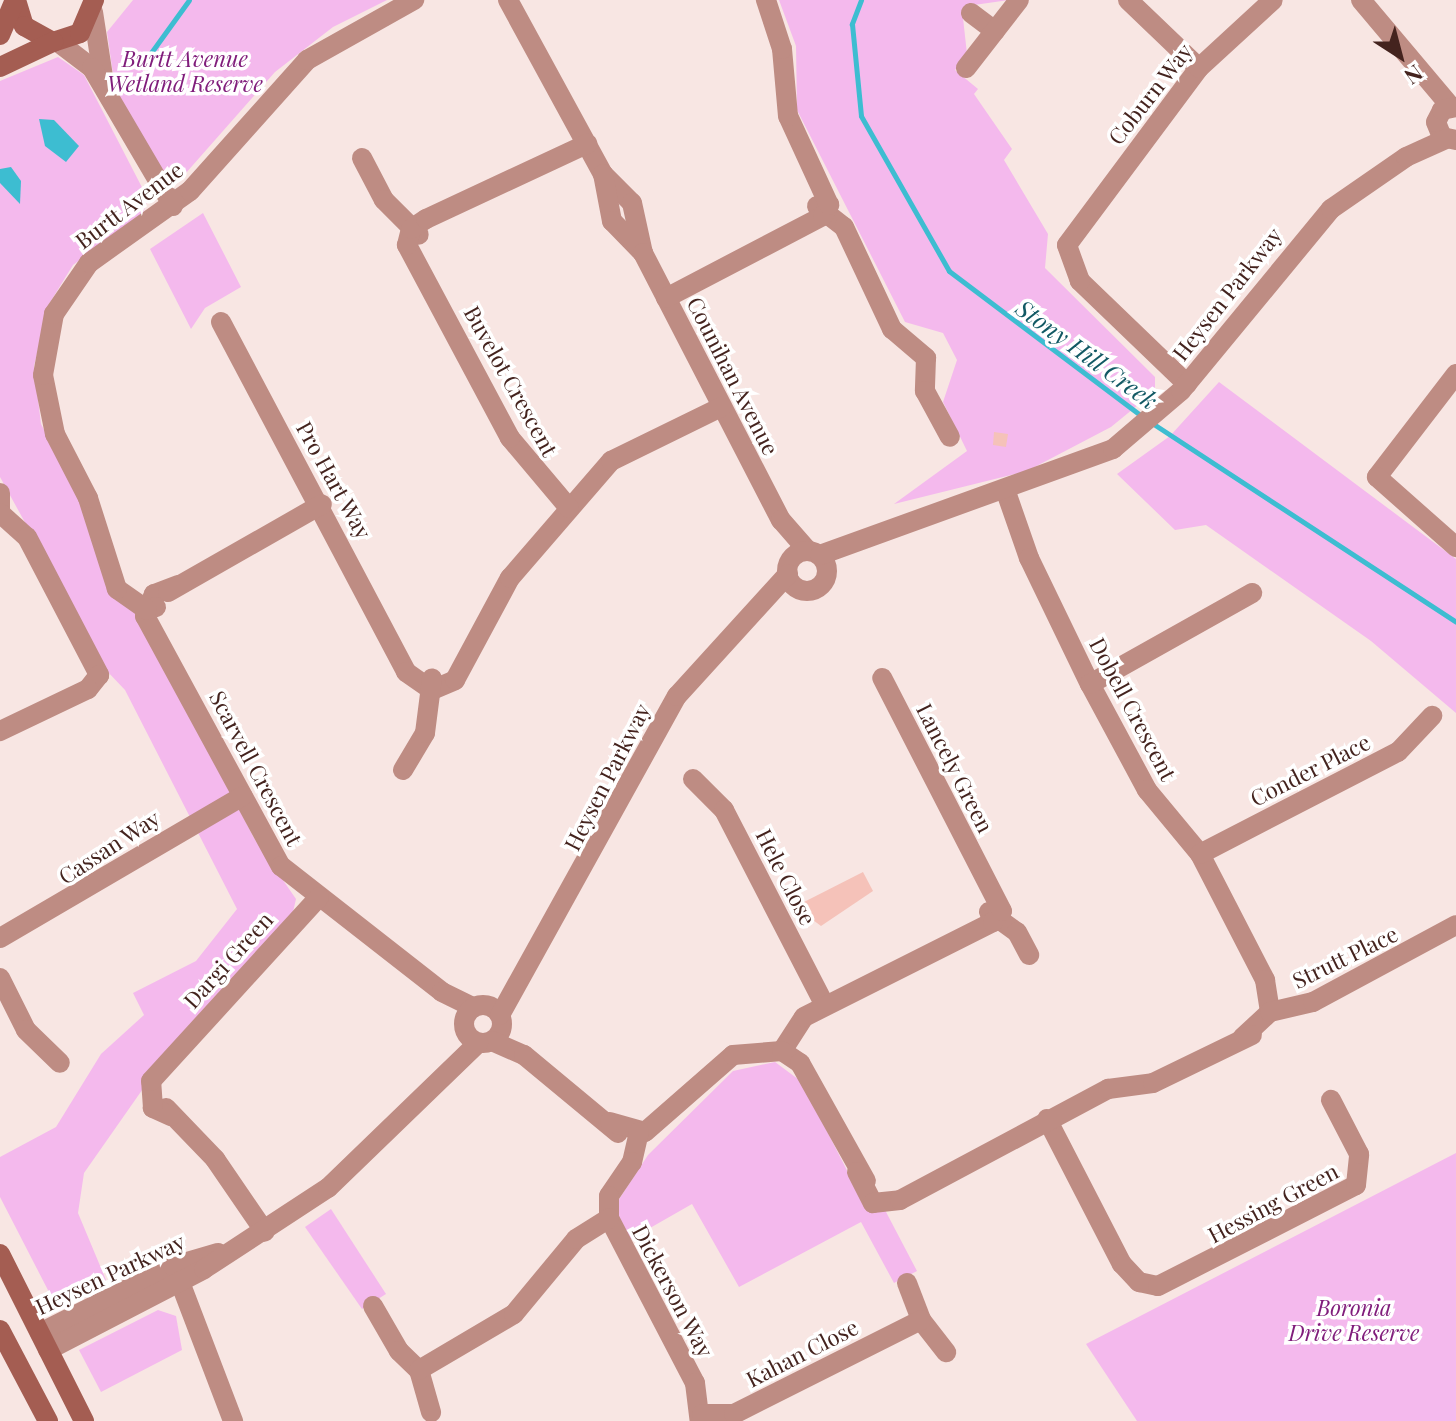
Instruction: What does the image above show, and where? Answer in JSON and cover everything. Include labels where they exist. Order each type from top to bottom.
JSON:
[{"type":"main road","points":[[0,35],[16,0]]},
{"type":"main road","points":[[16,0],[24,26],[56,42]]},
{"type":"main road","points":[[0,67],[80,33],[94,6]]},
{"type":"main road","points":[[0,1254],[84,1421]]},
{"type":"main road","points":[[0,1330],[48,1421]]},
{"type":"main road","name":"Heysen Parkway","points":[[13,1355],[44,1342]]},
{"type":"street","name":"Burtt Avenue","points":[[151,606],[114,574],[51,421],[44,349],[66,290],[89,263],[168,209],[307,60],[414,0]]},
{"type":"street","points":[[766,0],[782,49],[788,116],[812,170],[822,210],[847,238],[892,329],[926,358],[925,391],[950,437]]},
{"type":"street","points":[[966,68],[1019,0]]},
{"type":"street","points":[[1128,0],[1204,62]]},
{"type":"street","name":"Coburn Way","points":[[1191,379],[1156,352],[1080,281],[1066,257],[1076,228],[1204,62],[1273,0]]},
{"type":"street","points":[[1361,0],[1419,76],[1449,127]]},
{"type":"street","name":"Counihan Avenue","points":[[514,4],[603,174],[612,221],[643,253],[805,567]]},
{"type":"street","points":[[94,6],[105,88]]},
{"type":"street","points":[[971,13],[995,31]]},
{"type":"street","points":[[56,42],[84,59],[105,88],[168,209]]},
{"type":"street","name":"Heysen Parkway","points":[[44,1342],[265,1232],[368,1156],[451,1067],[510,986],[590,862],[677,696],[763,604],[805,567],[861,540],[1072,470],[1130,437],[1191,379],[1296,244],[1331,209],[1449,127]]},
{"type":"street","points":[[362,158],[384,200],[415,232],[441,214],[585,140]]},
{"type":"street","points":[[664,294],[822,210]]},
{"type":"street","name":"Buvelot Crescent","points":[[415,232],[423,269],[510,438],[569,508]]},
{"type":"street","name":"Pro Hart Way","points":[[221,322],[403,661],[432,684]]},
{"type":"street","points":[[1456,374],[1377,477],[1456,547]]},
{"type":"street","points":[[403,770],[425,733],[432,684],[455,680],[510,578],[569,508],[611,461],[719,403]]},
{"type":"street","name":"Dobell Crescent","points":[[1010,491],[1021,534],[1090,684],[1147,790],[1200,854],[1265,980],[1276,1013]]},
{"type":"street","points":[[0,731],[53,704],[86,673],[81,639],[27,537],[21,518],[1,504]]},
{"type":"street","points":[[151,606],[178,585],[324,509]]},
{"type":"street","points":[[1090,684],[1252,593]]},
{"type":"street","name":"Scarvell Crescent","points":[[151,606],[161,638],[281,866],[483,1024]]},
{"type":"street","name":"Lancely Green","points":[[882,678],[986,879],[994,915]]},
{"type":"street","name":"Conder Place","points":[[1200,854],[1398,752],[1432,716]]},
{"type":"street","name":"Hele Close","points":[[693,779],[724,810],[825,1006]]},
{"type":"street","name":"Cassan Way","points":[[0,938],[243,796]]},
{"type":"street","name":"Dargi Green","points":[[265,1232],[215,1159],[171,1116],[159,1093],[175,1057],[319,897]]},
{"type":"street","points":[[782,1051],[804,1017],[994,915],[1029,955]]},
{"type":"street","name":"Strutt Place","points":[[1276,1013],[1451,931]]},
{"type":"street","points":[[0,978],[26,1030],[60,1063]]},
{"type":"street","points":[[483,1024],[610,1122],[637,1138],[670,1115],[733,1055],[782,1051],[800,1063],[857,1172],[885,1195],[927,1182],[1108,1089],[1153,1083],[1242,1038],[1276,1013]]},
{"type":"street","name":"Hessing Green","points":[[1047,1119],[1122,1264],[1147,1286],[1172,1284],[1356,1185],[1359,1154],[1331,1100]]},
{"type":"street","name":"Dickerson Way","points":[[637,1138],[609,1196],[609,1218],[695,1383],[707,1419]]},
{"type":"street","points":[[419,1370],[514,1314],[576,1239],[609,1218]]},
{"type":"street","points":[[177,1274],[200,1348],[233,1421]]},
{"type":"street","points":[[907,1283],[921,1320],[946,1352]]},
{"type":"street","points":[[373,1306],[399,1351],[419,1370],[431,1412]]},
{"type":"street","name":"Kahan Close","points":[[707,1419],[921,1320]]},
{"type":"green space","name":"Burtt Avenue Wetland Reserve","points":[[133,0],[387,0],[333,27],[275,72],[178,182],[166,180],[115,88],[107,32]]},
{"type":"green space","points":[[779,0],[1009,0],[974,5],[963,18],[967,54],[955,70],[978,89],[974,94],[1012,149],[1004,160],[1048,234],[1045,268],[1155,377],[1155,391],[1111,427],[1027,471],[894,504],[967,451],[943,402],[957,360],[943,333],[905,322],[797,110],[796,46]]},
{"type":"green space","points":[[58,57],[84,75],[148,199],[143,213],[73,265],[49,304],[34,366],[41,424],[254,838],[296,899],[293,912],[182,1033],[84,1173],[78,1213],[106,1280],[71,1298],[51,1296],[0,1197],[0,1157],[56,1127],[101,1054],[144,1015],[133,993],[196,961],[237,909],[125,690],[106,670],[0,477],[0,81]]},
{"type":"green space","points":[[203,213],[241,287],[205,308],[191,329],[150,249]]},
{"type":"green space","points":[[1219,382],[1456,559],[1456,713],[1371,641],[1206,525],[1175,530],[1117,474],[1170,436]]},
{"type":"green space","points":[[775,1062],[802,1082],[860,1196],[885,1210],[917,1271],[894,1283],[861,1222],[739,1287],[692,1204],[629,1240],[612,1210],[648,1155],[733,1071]]},
{"type":"green space","name":"Boronia Drive Reserve","points":[[1456,1153],[1456,1421],[1137,1421],[1086,1344]]},
{"type":"green space","points":[[331,1209],[386,1294],[362,1309],[305,1227]]},
{"type":"green space","points":[[158,1310],[176,1316],[182,1350],[101,1392],[79,1350]]},
{"type":"water","points":[[39,119],[54,120],[79,146],[66,162],[45,146]]},
{"type":"water","points":[[11,167],[21,181],[20,204],[0,183],[0,169]]},
{"type":"building","points":[[994,432],[1008,434],[1006,447],[993,445]]},
{"type":"building","points":[[863,872],[873,891],[821,926],[809,917],[804,902]]},
{"type":"waterway","points":[[145,61],[189,0]]},
{"type":"waterway","name":"Stony Hill Creek","points":[[861,0],[852,24],[861,116],[949,271],[1144,418]]},
{"type":"waterway","name":"Stony Hill Creek","points":[[1152,423],[1456,622]]}]
